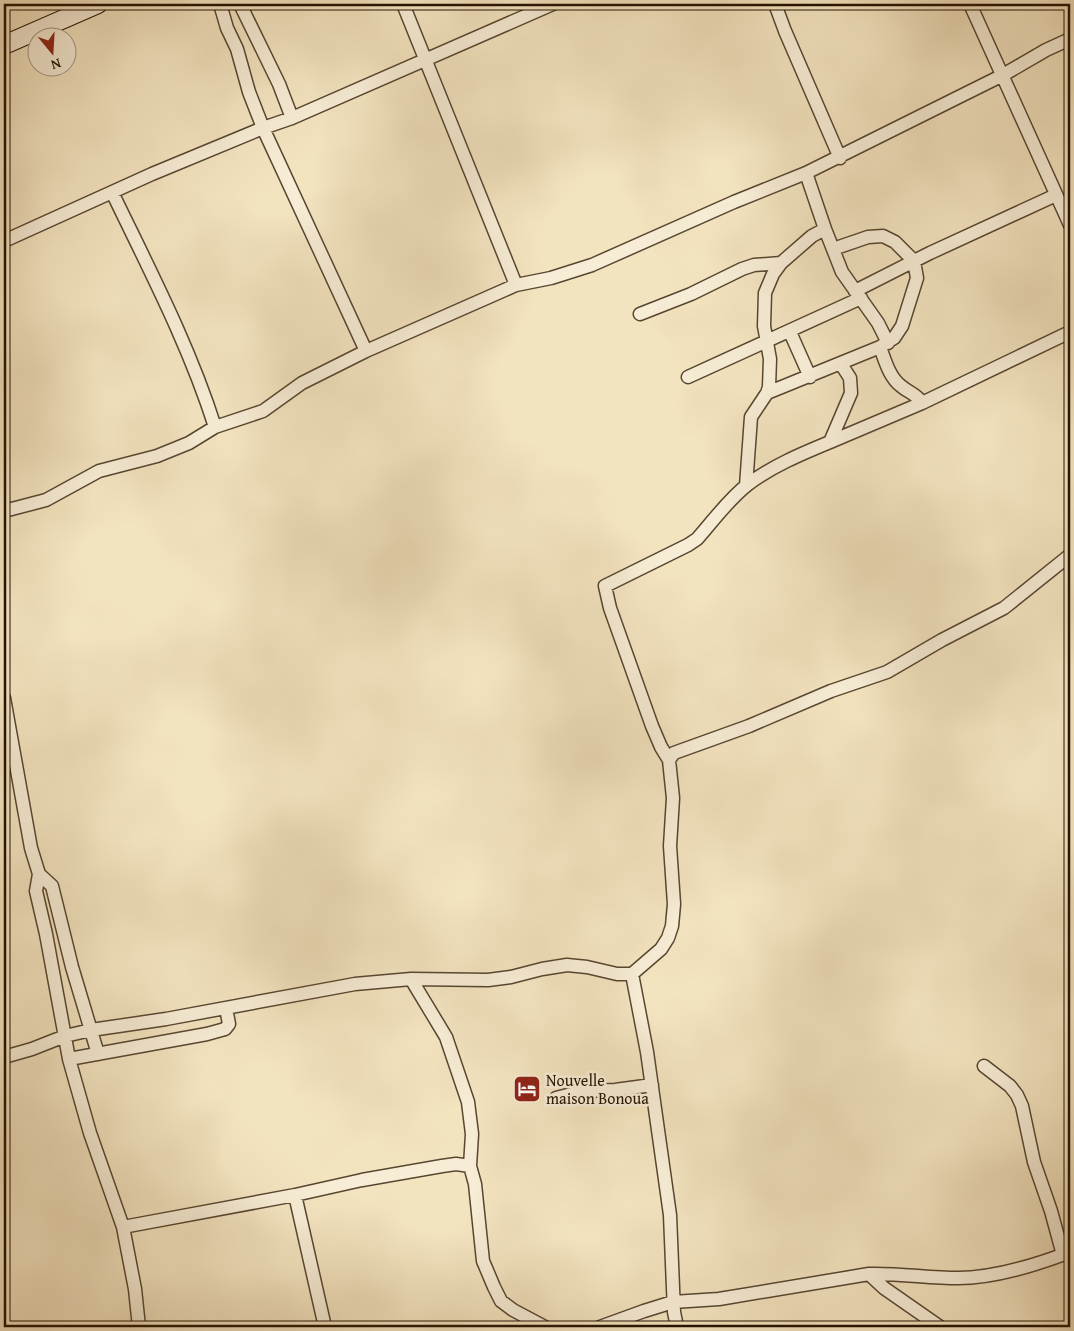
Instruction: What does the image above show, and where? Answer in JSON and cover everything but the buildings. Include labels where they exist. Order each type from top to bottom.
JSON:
[{"type":"street","points":[[4,45],[98,4]]},
{"type":"street","points":[[220,4],[226,28],[237,49],[249,92],[263,128],[366,350]]},
{"type":"street","points":[[240,4],[279,84],[292,118]]},
{"type":"street","points":[[402,4],[516,285]]},
{"type":"street","points":[[4,241],[112,192],[263,128],[292,118],[553,4]]},
{"type":"street","points":[[775,4],[840,158]]},
{"type":"street","points":[[970,4],[1070,226]]},
{"type":"street","points":[[237,49],[252,30]]},
{"type":"street","points":[[4,511],[46,500],[87,476],[100,471],[134,463],[174,450],[215,427],[263,411],[302,383],[366,350],[516,285],[551,278],[592,265],[840,158],[1003,75],[1070,38]]},
{"type":"street","points":[[806,173],[842,272],[878,323],[889,369],[896,382],[919,397],[922,403]]},
{"type":"street","points":[[112,192],[159,287],[199,380],[215,427]]},
{"type":"street","points":[[688,377],[790,332],[914,261],[1056,195]]},
{"type":"street","points":[[768,394],[770,360],[764,326],[765,293],[780,263],[812,236],[825,229]]},
{"type":"street","points":[[746,486],[751,417],[768,394],[884,345],[894,338],[902,326],[917,278],[914,261],[895,242],[883,236],[868,237],[833,249]]},
{"type":"street","points":[[640,314],[691,294],[742,269],[780,263]]},
{"type":"street","points":[[790,332],[810,377]]},
{"type":"street","points":[[4,1057],[32,1049],[65,1036],[91,1030],[166,1019],[355,984],[411,979],[488,980],[511,978],[542,969],[567,965],[587,967],[617,974],[632,974],[661,948],[668,938],[672,926],[674,904],[670,846],[673,798],[669,760],[652,726],[610,608],[605,586],[697,539],[746,486],[778,466],[922,403],[1070,332]]},
{"type":"street","points":[[830,442],[851,393],[852,384],[850,378],[841,364]]},
{"type":"street","points":[[669,760],[674,753],[681,750],[749,726],[831,691],[888,672],[949,636],[1004,608],[1070,555]]},
{"type":"street","points":[[4,698],[31,848],[39,874],[36,891],[69,1059],[90,1133],[123,1228],[135,1289],[139,1327]]},
{"type":"street","points":[[39,874],[52,886],[72,967],[98,1054]]},
{"type":"street","points":[[632,974],[652,1085],[670,1215],[673,1302],[677,1327]]},
{"type":"street","points":[[411,979],[444,1032],[464,1088],[470,1114],[472,1134],[470,1166],[475,1184],[481,1252],[494,1287],[501,1300],[513,1310],[545,1327]]},
{"type":"street","points":[[69,1059],[172,1041],[225,1029],[229,1024],[226,1008]]},
{"type":"street","points":[[166,1019],[172,1041]]},
{"type":"street","points":[[602,1327],[673,1302],[720,1299],[869,1274],[958,1278],[988,1275],[1066,1254],[1034,1162],[1022,1106],[1010,1086],[984,1066]]},
{"type":"street","points":[[556,1098],[583,1091],[624,1089],[652,1085]]},
{"type":"street","points":[[123,1228],[295,1195],[362,1180],[456,1164],[470,1166]]},
{"type":"street","points":[[295,1195],[325,1327]]},
{"type":"street","points":[[869,1274],[884,1288],[940,1327]]},
{"type":"place","name":"Nouvelle maison Bonoua","points":[[527,1089]]}]
